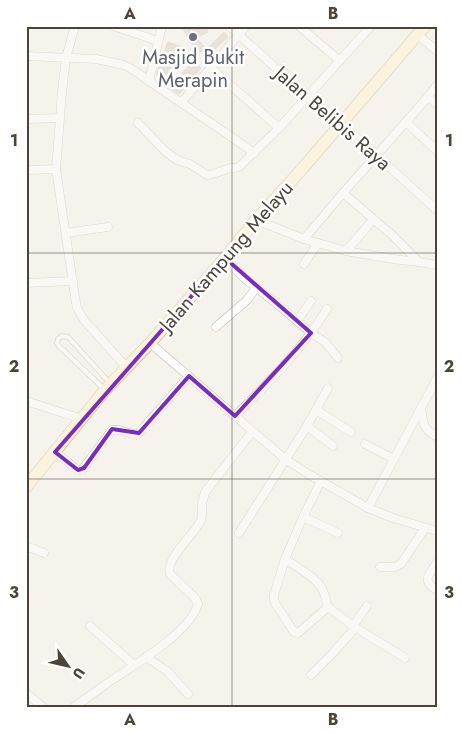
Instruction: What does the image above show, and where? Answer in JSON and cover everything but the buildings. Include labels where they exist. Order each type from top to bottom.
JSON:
[{"type":"main road","name":"Jalan Kampung Melayu","points":[[26,486],[108,387],[150,343],[225,258],[422,30]]},
{"type":"street","points":[[75,26],[66,58],[59,118],[56,169],[77,308],[84,320],[127,368]]},
{"type":"street","points":[[114,26],[158,41]]},
{"type":"street","points":[[149,81],[162,26]]},
{"type":"street","name":"Jalan Belibis Raya","points":[[229,26],[437,210]]},
{"type":"street","points":[[180,103],[246,26]]},
{"type":"street","points":[[299,26],[340,60]]},
{"type":"street","points":[[138,123],[166,152],[177,160],[190,164],[207,175],[239,167],[279,128],[371,26]]},
{"type":"street","points":[[422,30],[437,51]]},
{"type":"street","points":[[26,56],[96,60],[124,65],[254,153]]},
{"type":"street","points":[[211,68],[279,128]]},
{"type":"street","points":[[304,239],[437,85]]},
{"type":"street","points":[[428,97],[437,104]]},
{"type":"street","points":[[26,119],[59,118]]},
{"type":"street","points":[[406,122],[437,151]]},
{"type":"street","points":[[26,170],[56,169]]},
{"type":"street","points":[[343,192],[392,235],[419,262]]},
{"type":"street","points":[[256,220],[304,239],[346,251],[392,259],[436,263]]},
{"type":"street","points":[[346,251],[373,220]]},
{"type":"street","points":[[66,233],[108,227]]},
{"type":"street","points":[[304,264],[318,243]]},
{"type":"street","points":[[225,258],[256,288],[311,333],[326,342],[338,358]]},
{"type":"street","points":[[26,283],[73,281]]},
{"type":"street","points":[[216,327],[247,300],[256,288]]},
{"type":"street","points":[[297,321],[311,300]]},
{"type":"street","points":[[235,416],[274,377],[311,333],[327,309]]},
{"type":"street","points":[[150,343],[285,459],[368,508],[393,518],[437,531]]},
{"type":"street","points":[[55,452],[78,470],[82,470],[112,430],[137,435],[189,376]]},
{"type":"street","points":[[368,508],[437,378]]},
{"type":"street","points":[[239,533],[307,426],[328,388]]},
{"type":"street","points":[[26,401],[82,419]]},
{"type":"street","points":[[421,408],[425,427],[428,432],[437,436]]},
{"type":"street","points":[[316,410],[351,432]]},
{"type":"street","points":[[307,426],[333,446]]},
{"type":"street","points":[[74,707],[146,657],[178,632],[197,609],[196,598],[170,574],[168,570],[169,565],[202,518],[202,502],[205,492],[252,432]]},
{"type":"street","points":[[365,444],[394,459]]},
{"type":"street","points":[[321,481],[285,559],[274,599],[294,632],[298,633],[328,607]]},
{"type":"street","points":[[303,517],[338,533]]},
{"type":"street","points":[[380,567],[395,567],[401,564],[424,528]]},
{"type":"street","points":[[26,546],[44,553]]},
{"type":"street","points":[[285,559],[320,586],[328,607],[354,627],[405,658]]},
{"type":"street","points":[[435,589],[427,581],[437,562]]},
{"type":"street","points":[[311,675],[332,654],[354,627],[367,606]]},
{"type":"street","points":[[90,626],[134,665]]},
{"type":"street","points":[[146,657],[167,671],[188,694]]},
{"type":"street","points":[[26,693],[43,707]]},
{"type":"lane","points":[[62,336],[68,337],[108,387],[59,346],[58,339],[62,336]]},
{"type":"highlighted area","points":[[225,258],[311,333],[235,416],[189,376],[139,433],[112,429],[84,468],[78,470],[55,452]]},
{"type":"place","name":"Masjid Bukit Merapin","points":[[193,37]]}]
